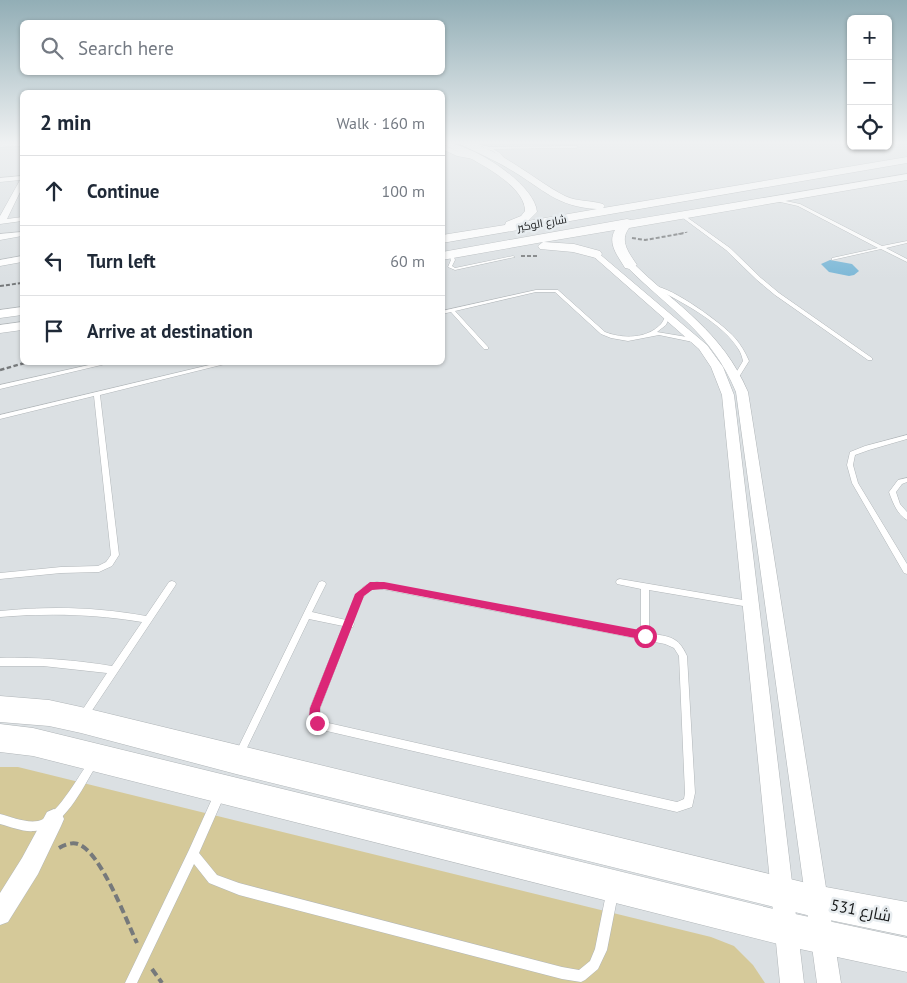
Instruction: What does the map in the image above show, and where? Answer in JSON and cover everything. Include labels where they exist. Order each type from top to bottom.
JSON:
[{"type":"main road","points":[[494,231],[530,214],[532,208],[527,197],[517,188]]},
{"type":"main road","points":[[543,188],[554,196],[567,202],[586,206],[646,205]]},
{"type":"main road","name":"شارع الوكير","points":[[445,239],[745,188]]},
{"type":"main road","points":[[825,190],[830,188]]},
{"type":"main road","name":"شارع الوكير","points":[[447,255],[769,199],[800,200],[825,190],[838,188]]},
{"type":"main road","points":[[627,223],[621,228],[617,237],[620,248],[630,265]]},
{"type":"main road","points":[[487,248],[559,246],[596,254]]},
{"type":"main road","points":[[0,302],[20,299]]},
{"type":"main road","points":[[0,314],[20,311]]},
{"type":"main road","points":[[0,709],[50,714],[81,720],[229,775],[614,886],[822,938],[907,955]]},
{"type":"main road","points":[[0,738],[34,742],[97,757],[229,775]]},
{"type":"main road","name":"شارع 531","points":[[229,775],[781,892],[815,901],[907,919]]},
{"type":"street","points":[[0,222],[19,188]]},
{"type":"street","points":[[0,222],[20,219]]},
{"type":"street","points":[[0,237],[20,234]]},
{"type":"street","points":[[596,254],[667,316],[724,354],[737,376],[742,392],[815,901],[829,983]]},
{"type":"street","points":[[0,263],[20,261]]},
{"type":"street","points":[[630,265],[695,335],[717,367],[728,395],[749,604],[792,983]]},
{"type":"street","points":[[0,914],[30,866],[54,819]]},
{"type":"lane","points":[[800,200],[907,261]]},
{"type":"lane","points":[[680,214],[728,249],[767,287],[870,359]]},
{"type":"lane","points":[[834,259],[907,242]]},
{"type":"lane","points":[[447,255],[453,260],[450,267],[455,268],[513,258]]},
{"type":"lane","points":[[646,282],[689,304],[737,344],[745,354],[746,361],[737,376]]},
{"type":"lane","points":[[445,312],[536,291],[549,290],[556,291],[608,335],[628,338],[652,333],[695,335]]},
{"type":"lane","points":[[452,310],[486,348]]},
{"type":"lane","points":[[652,333],[664,324],[667,316]]},
{"type":"lane","points":[[0,387],[99,365]]},
{"type":"lane","points":[[0,417],[218,365]]},
{"type":"lane","points":[[0,576],[61,570],[99,569],[109,564],[116,556],[97,394]]},
{"type":"lane","points":[[907,437],[852,454],[850,465],[855,483],[907,572]]},
{"type":"lane","points":[[907,480],[900,482],[892,492],[897,505],[907,517]]},
{"type":"lane","points":[[620,582],[749,604]]},
{"type":"lane","points":[[81,720],[172,584]]},
{"type":"lane","points":[[131,983],[322,584]]},
{"type":"lane","points":[[377,585],[672,642],[683,656],[690,798],[683,806],[677,807],[321,726],[314,718],[315,708],[350,624],[360,594],[370,586],[377,585]]},
{"type":"lane","points":[[645,586],[645,636]]},
{"type":"lane","points":[[0,614],[53,610],[81,611],[148,620]]},
{"type":"lane","points":[[308,615],[350,624]]},
{"type":"lane","points":[[0,662],[43,660],[114,670]]},
{"type":"lane","points":[[0,819],[30,826],[41,825],[54,819],[97,757]]},
{"type":"lane","points":[[193,854],[213,879],[239,889],[562,973],[581,976],[594,966],[601,950],[614,886]]},
{"type":"path","points":[[617,237],[645,240],[702,229]]},
{"type":"path","points":[[0,286],[20,284]]},
{"type":"path","points":[[0,370],[20,364]]},
{"type":"path","points":[[30,866],[49,852],[67,844],[77,843],[91,852],[105,876],[143,957]]},
{"type":"shaded area","points":[[0,767],[18,767],[711,937],[734,946],[753,965],[765,983],[0,983]]},
{"type":"building","points":[[830,260],[852,264],[859,271],[849,276],[829,272],[821,264]]},
{"type":"route","points":[[317,723],[314,718],[315,708],[350,624],[360,594],[370,586],[384,586],[645,636]]}]
